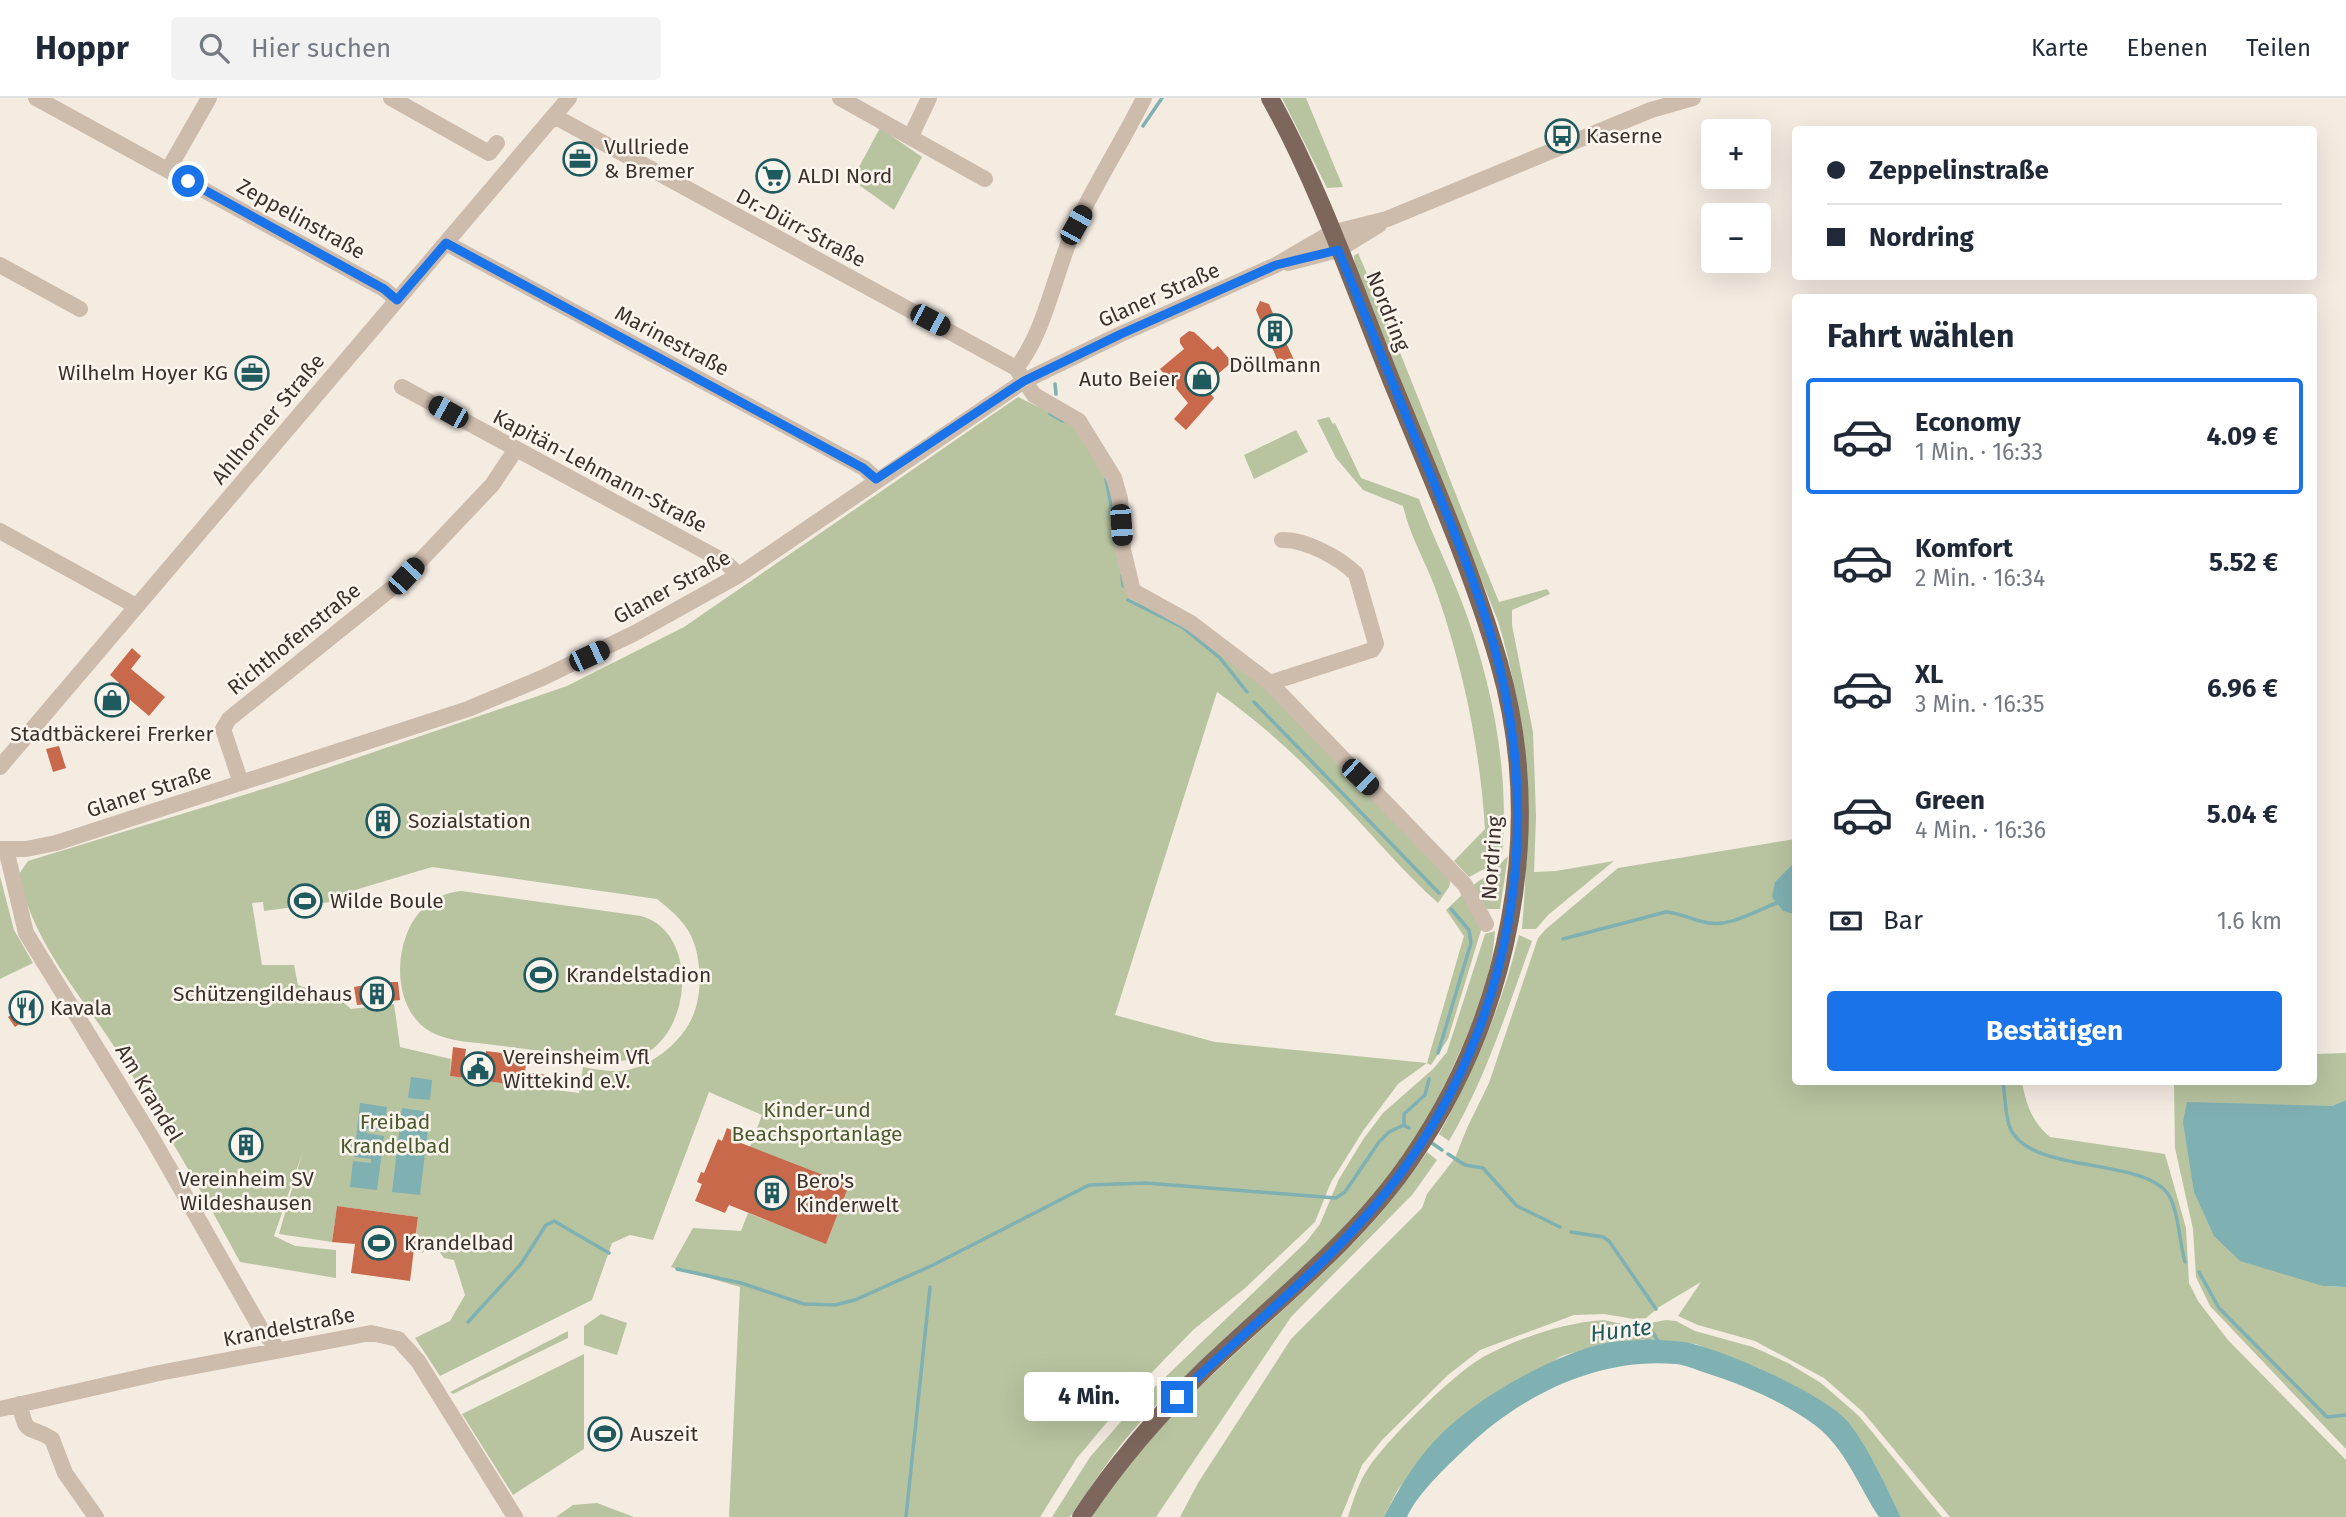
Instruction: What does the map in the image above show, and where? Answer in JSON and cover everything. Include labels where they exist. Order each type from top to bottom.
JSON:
[{"type":"main road","name":"Nordring","points":[[1081,1517],[1148,1428],[1207,1367],[1329,1254],[1372,1208],[1409,1162],[1438,1116],[1465,1065],[1486,1013],[1504,950],[1512,905],[1519,827],[1519,791],[1513,736],[1499,666],[1450,526],[1335,241],[1270,98]]},
{"type":"street","name":"Zeppelinstraße","points":[[36,98],[384,289],[397,300]]},
{"type":"street","points":[[168,170],[209,98]]},
{"type":"street","points":[[390,98],[489,153],[497,143]]},
{"type":"street","name":"Ahlhorner Straße","points":[[0,767],[569,98]]},
{"type":"street","points":[[840,98],[985,179]]},
{"type":"street","points":[[911,136],[929,98]]},
{"type":"street","points":[[1020,374],[1023,360],[1076,225],[1144,98]]},
{"type":"street","name":"Glaner Straße","points":[[3,849],[26,849],[56,843],[480,704],[635,633],[739,575],[1020,374],[1651,110],[1693,98]]},
{"type":"street","name":"Dr.-Dürr-Straße","points":[[554,117],[1020,374],[1034,395],[1079,421],[1114,478],[1120,499],[1123,550],[1133,591],[1191,623],[1270,683]]},
{"type":"street","name":"Marinestraße","points":[[446,243],[863,468],[876,479]]},
{"type":"street","points":[[0,265],[80,309]]},
{"type":"street","name":"Kapitän-Lehmann-Straße","points":[[402,387],[725,562],[739,575]]},
{"type":"street","name":"Richthofenstraße","points":[[241,783],[223,729],[229,719],[402,580],[492,485],[516,449]]},
{"type":"street","points":[[0,531],[136,606]]},
{"type":"street","points":[[1282,540],[1294,540],[1326,555],[1356,574],[1376,644],[1372,650],[1270,683],[1465,885],[1486,924]]},
{"type":"street","name":"Am Krandel","points":[[3,849],[26,933],[152,1138],[261,1329],[278,1349]]},
{"type":"street","name":"Krandelstraße","points":[[0,1409],[278,1349],[371,1333],[398,1339],[418,1361],[515,1517]]},
{"type":"street","points":[[20,1404],[26,1427],[52,1439],[65,1474],[96,1517]]},
{"type":"green space","points":[[1282,98],[1306,98],[1343,187],[1327,188]]},
{"type":"green space","points":[[880,128],[922,157],[894,210],[852,180]]},
{"type":"green space","points":[[1358,253],[1499,602],[1547,589],[1550,594],[1512,610],[1512,625],[1533,732],[1536,816],[1534,872],[1614,861],[1548,915],[1536,929],[1522,929],[1527,811],[1522,736],[1509,660],[1498,621],[1355,267],[1354,256]]},
{"type":"green space","points":[[1018,397],[1076,425],[1108,477],[1130,599],[1190,627],[1263,685],[1452,875],[1449,887],[1438,903],[1304,764],[1217,692],[1115,1015],[1215,1042],[1427,1063],[1398,1084],[1363,1131],[1331,1182],[1315,1222],[1244,1289],[1193,1330],[1128,1397],[1077,1458],[1040,1517],[729,1517],[740,1287],[671,1267],[693,1228],[741,1231],[748,1213],[826,1243],[750,1147],[762,1115],[709,1092],[653,1240],[630,1235],[612,1243],[592,1300],[440,1376],[415,1338],[450,1321],[465,1295],[454,1260],[444,1258],[438,1250],[414,1252],[418,1217],[337,1206],[332,1242],[279,1234],[302,1154],[274,1236],[295,1246],[336,1250],[336,1278],[240,1262],[150,1105],[60,968],[35,923],[19,874],[28,861],[286,782],[567,686],[684,627]],"holes":[[[432,867],[657,899],[684,924],[694,943],[700,978],[694,1013],[674,1043],[644,1065],[616,1071],[583,1067],[579,1093],[450,1076],[451,1059],[400,1047],[394,1004],[351,1009],[342,1001],[298,985],[294,965],[262,965],[252,903],[263,902],[264,911],[345,900],[345,893]]]},
{"type":"green space","points":[[1329,417],[1333,424],[1335,423],[1361,478],[1419,499],[1460,597],[1481,659],[1496,724],[1504,822],[1502,854],[1490,866],[1469,877],[1454,861],[1485,829],[1483,799],[1463,682],[1447,625],[1403,506],[1363,490],[1336,458],[1317,420]]},
{"type":"green space","points":[[1296,430],[1308,452],[1254,479],[1244,455]]},
{"type":"green space","points":[[1792,839],[1792,1085],[2023,1085],[2031,1112],[2050,1137],[2165,1154],[2186,1228],[2189,1283],[2198,1301],[2228,1340],[2346,1460],[2346,1517],[1950,1517],[1863,1412],[1824,1378],[1755,1341],[1698,1325],[1678,1316],[1701,1282],[1646,1318],[1634,1319],[1604,1314],[1574,1315],[1480,1350],[1448,1375],[1382,1440],[1362,1465],[1341,1517],[1180,1517],[1198,1483],[1291,1339],[1422,1208],[1427,1194],[1455,1158],[1489,1083],[1538,938],[1618,868]]},
{"type":"green space","points":[[1508,856],[1500,909],[1483,909],[1473,885],[1492,872]]},
{"type":"green space","points":[[0,876],[14,930],[33,963],[0,979]]},
{"type":"green space","name":"Krandelstadion","points":[[461,891],[641,916],[662,927],[675,947],[682,970],[681,996],[674,1021],[660,1042],[641,1056],[616,1061],[454,1040],[431,1032],[420,1024],[412,1014],[402,989],[400,962],[406,936],[427,905],[442,896]]},
{"type":"green space","points":[[1464,893],[1482,927],[1448,1039],[1431,1065],[1427,1063],[1464,936],[1446,910]]},
{"type":"green space","points":[[1495,931],[1487,980],[1471,1028],[1439,1096],[1404,1155],[1376,1192],[1313,1260],[1143,1419],[1114,1454],[1070,1517],[1052,1517],[1090,1457],[1132,1409],[1306,1242],[1320,1224],[1339,1179],[1364,1138],[1383,1113],[1433,1069],[1447,1052],[1485,934]]},
{"type":"green space","points":[[1519,935],[1532,941],[1485,1068],[1449,1141],[1439,1134],[1486,1038]]},
{"type":"green space","points":[[2346,1053],[2346,1100],[2332,1106],[2323,1286],[2346,1287],[2346,1449],[2210,1306],[2196,1277],[2193,1229],[2175,1148],[2174,1085],[2317,1085],[2317,1054]]},
{"type":"green space","points":[[1427,1152],[1437,1160],[1412,1195],[1291,1317],[1156,1517],[1092,1517],[1119,1477],[1150,1439],[1218,1370],[1360,1236],[1395,1196]]},
{"type":"green space","points":[[601,1314],[627,1323],[617,1355],[584,1345],[584,1326]]},
{"type":"green space","points":[[1603,1320],[1633,1326],[1666,1320],[1676,1321],[1695,1331],[1753,1347],[1788,1363],[1821,1383],[1859,1416],[1942,1517],[1901,1517],[1873,1461],[1761,1369],[1696,1344],[1649,1339],[1607,1343],[1562,1356],[1470,1410],[1438,1437],[1397,1491],[1384,1517],[1348,1517],[1362,1478],[1378,1455],[1423,1407],[1472,1364],[1528,1337],[1573,1324]]},
{"type":"green space","points":[[568,1331],[568,1338],[453,1394],[450,1392]]},
{"type":"green space","points":[[584,1354],[584,1449],[513,1495],[462,1414]]},
{"type":"green space","points":[[597,1503],[634,1517],[556,1517],[573,1505]]},
{"type":"water","points":[[1792,865],[1792,913],[1783,911],[1772,897],[1775,882]]},
{"type":"water","points":[[411,1077],[432,1080],[430,1100],[408,1098]]},
{"type":"water","points":[[2346,1100],[2346,1287],[2323,1286],[2240,1261],[2214,1236],[2194,1192],[2183,1122],[2187,1102],[2332,1106]]},
{"type":"water","points":[[360,1103],[387,1107],[384,1131],[367,1129],[366,1133],[384,1136],[377,1190],[350,1187],[353,1161],[371,1163],[371,1159],[354,1157]]},
{"type":"water","points":[[402,1108],[430,1112],[420,1195],[392,1192]]},
{"type":"water","points":[[1649,1339],[1692,1343],[1733,1357],[1801,1389],[1838,1412],[1864,1445],[1901,1517],[1879,1517],[1835,1445],[1816,1426],[1790,1409],[1749,1389],[1687,1366],[1647,1363],[1589,1374],[1535,1397],[1510,1412],[1465,1449],[1425,1490],[1407,1517],[1384,1517],[1408,1475],[1430,1446],[1473,1407],[1540,1367],[1563,1357],[1611,1342]]},
{"type":"building","name":"Döllmann","points":[[1260,301],[1269,304],[1274,316],[1283,315],[1287,334],[1283,336],[1294,360],[1280,366],[1256,310]]},
{"type":"building","name":"Auto Beier","points":[[1189,331],[1194,332],[1213,350],[1218,346],[1232,362],[1204,386],[1214,398],[1186,430],[1174,419],[1188,403],[1160,369],[1184,349],[1180,338]]},
{"type":"building","points":[[132,648],[141,656],[131,669],[165,697],[149,716],[115,687],[119,683],[110,675]]},
{"type":"building","points":[[59,746],[66,768],[53,772],[46,749]]},
{"type":"building","name":"Sozialstation","points":[[394,812],[396,828],[371,830],[370,815]]},
{"type":"building","name":"Schützengildehaus","points":[[398,982],[400,1000],[357,1005],[354,987]]},
{"type":"building","name":"Kavala","points":[[25,992],[36,1004],[34,1006],[38,1012],[15,1027],[8,1017],[18,1010],[12,1001]]},
{"type":"building","name":"Vereinsheim Vfl Wittekind e.V.","points":[[453,1047],[466,1049],[464,1063],[484,1065],[486,1051],[527,1056],[525,1072],[547,1075],[545,1089],[450,1076]]},
{"type":"building","name":"Bero's Kinderwelt","points":[[727,1128],[744,1135],[741,1143],[849,1185],[826,1244],[729,1205],[725,1213],[695,1201],[702,1184],[697,1182],[701,1172],[704,1173],[718,1139],[722,1141]]},
{"type":"building","name":"Vereinheim SV Wildeshausen","points":[[241,1133],[253,1135],[251,1156],[239,1155]]},
{"type":"building","name":"Krandelbad","points":[[337,1206],[418,1217],[410,1281],[351,1273],[355,1244],[332,1242]]},
{"type":"waterway","points":[[1143,126],[1162,98]]},
{"type":"waterway","points":[[1055,384],[1056,394]]},
{"type":"waterway","points":[[1050,414],[1063,421]]},
{"type":"waterway","points":[[1106,479],[1113,516]]},
{"type":"waterway","points":[[1122,576],[1123,586]]},
{"type":"waterway","points":[[1128,600],[1182,627],[1220,658],[1247,692]]},
{"type":"waterway","points":[[1254,702],[1439,893]]},
{"type":"waterway","points":[[1563,939],[1666,912],[1704,922],[1723,923],[1779,902]]},
{"type":"waterway","points":[[1438,1053],[1471,943],[1469,930],[1451,909]]},
{"type":"waterway","points":[[1404,1125],[1404,1114],[1425,1095],[1429,1079]]},
{"type":"waterway","points":[[2003,1085],[2009,1125],[2019,1141],[2037,1152],[2059,1159],[2134,1174],[2154,1182],[2168,1194],[2176,1217],[2185,1262]]},
{"type":"waterway","points":[[677,1269],[741,1283],[804,1304],[835,1305],[855,1300],[933,1265],[1089,1185],[1146,1183],[1336,1198],[1345,1192],[1379,1142],[1389,1132],[1404,1125],[1409,1128]]},
{"type":"waterway","points":[[1429,1141],[1442,1150]]},
{"type":"waterway","points":[[1448,1154],[1465,1165],[1483,1168],[1517,1206],[1560,1227]]},
{"type":"waterway","points":[[468,1322],[521,1264],[546,1225],[554,1221],[609,1253]]},
{"type":"waterway","name":"Hunte","points":[[1571,1232],[1603,1237],[1609,1241],[1656,1309]]},
{"type":"waterway","points":[[2199,1272],[2219,1308],[2327,1417],[2346,1415]]},
{"type":"waterway","points":[[906,1517],[930,1287]]},
{"type":"waterway","name":"Hunte","points":[[1653,1333],[1659,1343]]},
{"type":"place","name":"Kaserne","points":[[1562,136]]},
{"type":"place","name":"Vullriede & Bremer","points":[[580,159]]},
{"type":"place","name":"ALDI Nord","points":[[773,176]]},
{"type":"place","name":"Döllmann","points":[[1275,331]]},
{"type":"place","name":"Wilhelm Hoyer KG","points":[[252,373]]},
{"type":"place","name":"Auto Beier","points":[[1202,379]]},
{"type":"place","name":"Stadtbäckerei Frerker","points":[[112,700]]},
{"type":"place","name":"Sozialstation","points":[[383,821]]},
{"type":"place","name":"Wilde Boule","points":[[305,901]]},
{"type":"place","name":"Krandelstadion","points":[[541,975]]},
{"type":"place","name":"Schützengildehaus","points":[[377,994]]},
{"type":"place","name":"Kavala","points":[[26,1008]]},
{"type":"place","name":"Vereinsheim Vfl Wittekind e.V.","points":[[478,1069]]},
{"type":"place","name":"Vereinheim SV Wildeshausen","points":[[246,1145]]},
{"type":"place","name":"Bero's Kinderwelt","points":[[772,1193]]},
{"type":"place","name":"Krandelbad","points":[[379,1243]]},
{"type":"place","name":"Auszeit","points":[[605,1434]]},
{"type":"route","points":[[188,181],[384,289],[397,300],[446,243],[863,468],[876,479],[1024,381],[1121,334],[1276,265],[1318,257],[1338,250],[1475,590],[1499,666],[1515,746],[1519,791],[1517,868],[1509,928],[1496,982],[1465,1065],[1438,1116],[1409,1162],[1372,1208],[1329,1254],[1177,1397]]},
{"type":"park label","name":"Kinder-und Beachsportanlage","points":[[817,1122]]},
{"type":"park label","name":"Freibad Krandelbad","points":[[395,1134]]}]
